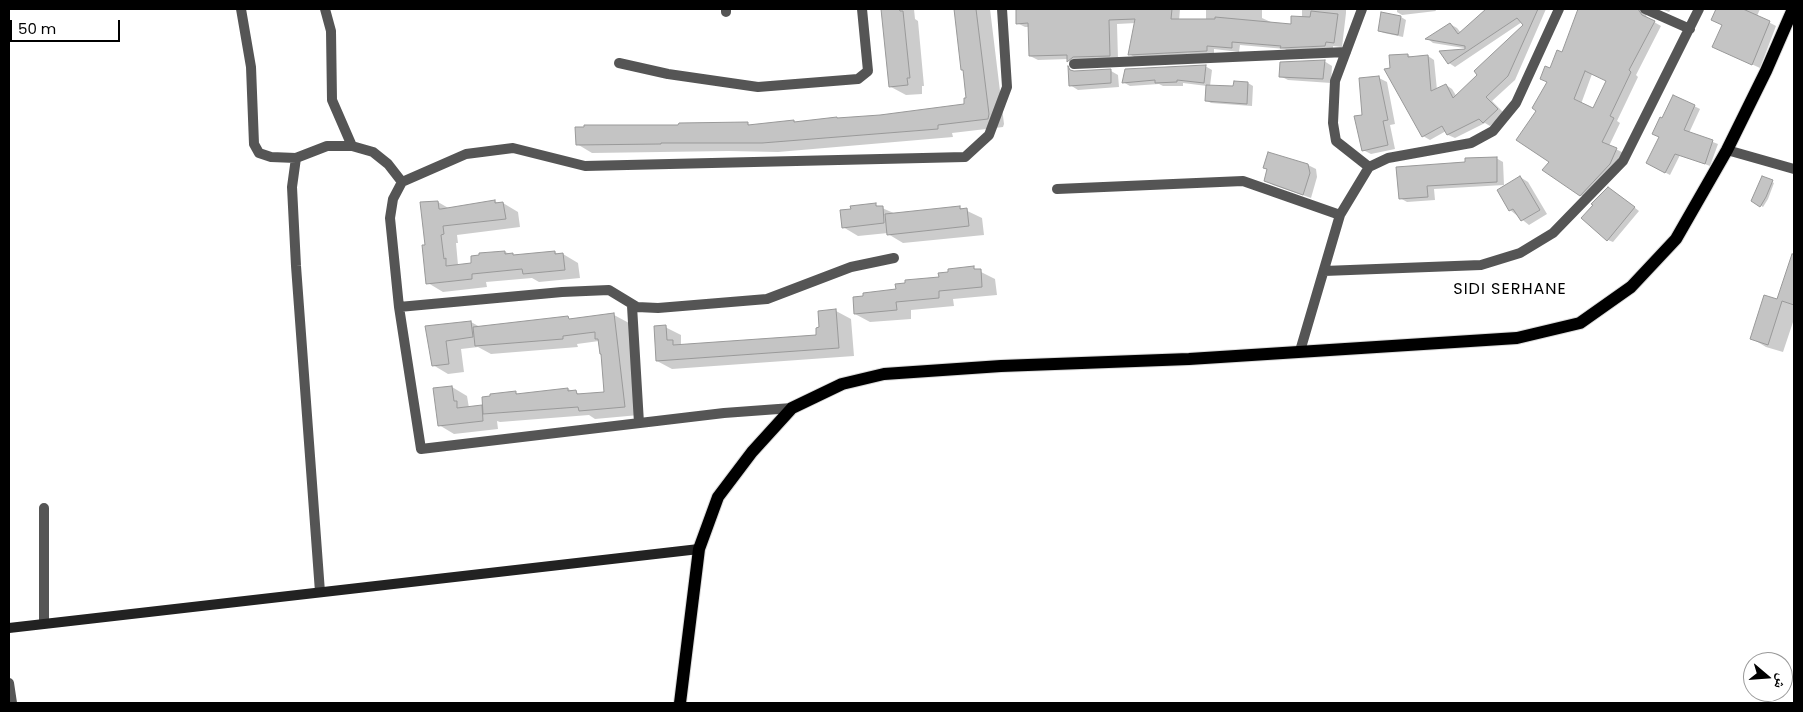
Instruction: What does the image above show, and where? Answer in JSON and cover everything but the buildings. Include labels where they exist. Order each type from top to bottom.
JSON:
[{"type":"main road","points":[[680,703],[699,549],[718,497],[752,452],[792,408],[842,384],[884,374],[1001,366],[1189,359],[1517,338],[1580,323],[1631,287],[1676,239],[1728,150],[1793,9]]},
{"type":"main road","points":[[9,628],[699,549]]},
{"type":"street","points":[[241,9],[251,67],[254,144],[259,153],[271,157],[296,158],[327,146],[352,146],[373,152],[388,164],[402,182]]},
{"type":"street","points":[[325,9],[331,31],[332,100],[352,146]]},
{"type":"street","points":[[619,63],[668,74],[758,87],[858,78],[868,71],[862,9]]},
{"type":"street","points":[[792,408],[724,413],[421,449],[399,307],[390,218],[393,199],[402,182],[466,154],[512,148],[585,166],[965,157],[989,135],[1008,87],[1002,9]]},
{"type":"street","points":[[1362,9],[1335,81],[1333,123],[1336,141],[1368,167]]},
{"type":"street","points":[[1300,351],[1340,214],[1368,167],[1388,158],[1471,143],[1493,131],[1516,103],[1559,9]]},
{"type":"street","points":[[1645,9],[1690,29]]},
{"type":"street","points":[[1324,271],[1481,265],[1520,253],[1553,233],[1623,161],[1699,9]]},
{"type":"street","points":[[1074,64],[1346,52]]},
{"type":"street","points":[[1728,150],[1794,169]]},
{"type":"street","points":[[296,158],[292,187],[296,266],[320,592]]},
{"type":"street","points":[[1057,189],[1243,181],[1340,214]]},
{"type":"street","points":[[399,307],[562,292],[608,290],[632,306],[658,308],[767,299],[851,267],[894,258]]},
{"type":"street","points":[[632,306],[639,423]]},
{"type":"street","points":[[44,508],[44,624]]},
{"type":"street","points":[[9,683],[12,703]]},
{"type":"district","name":"SIDI SERHANE","points":[[1510,290]]}]
